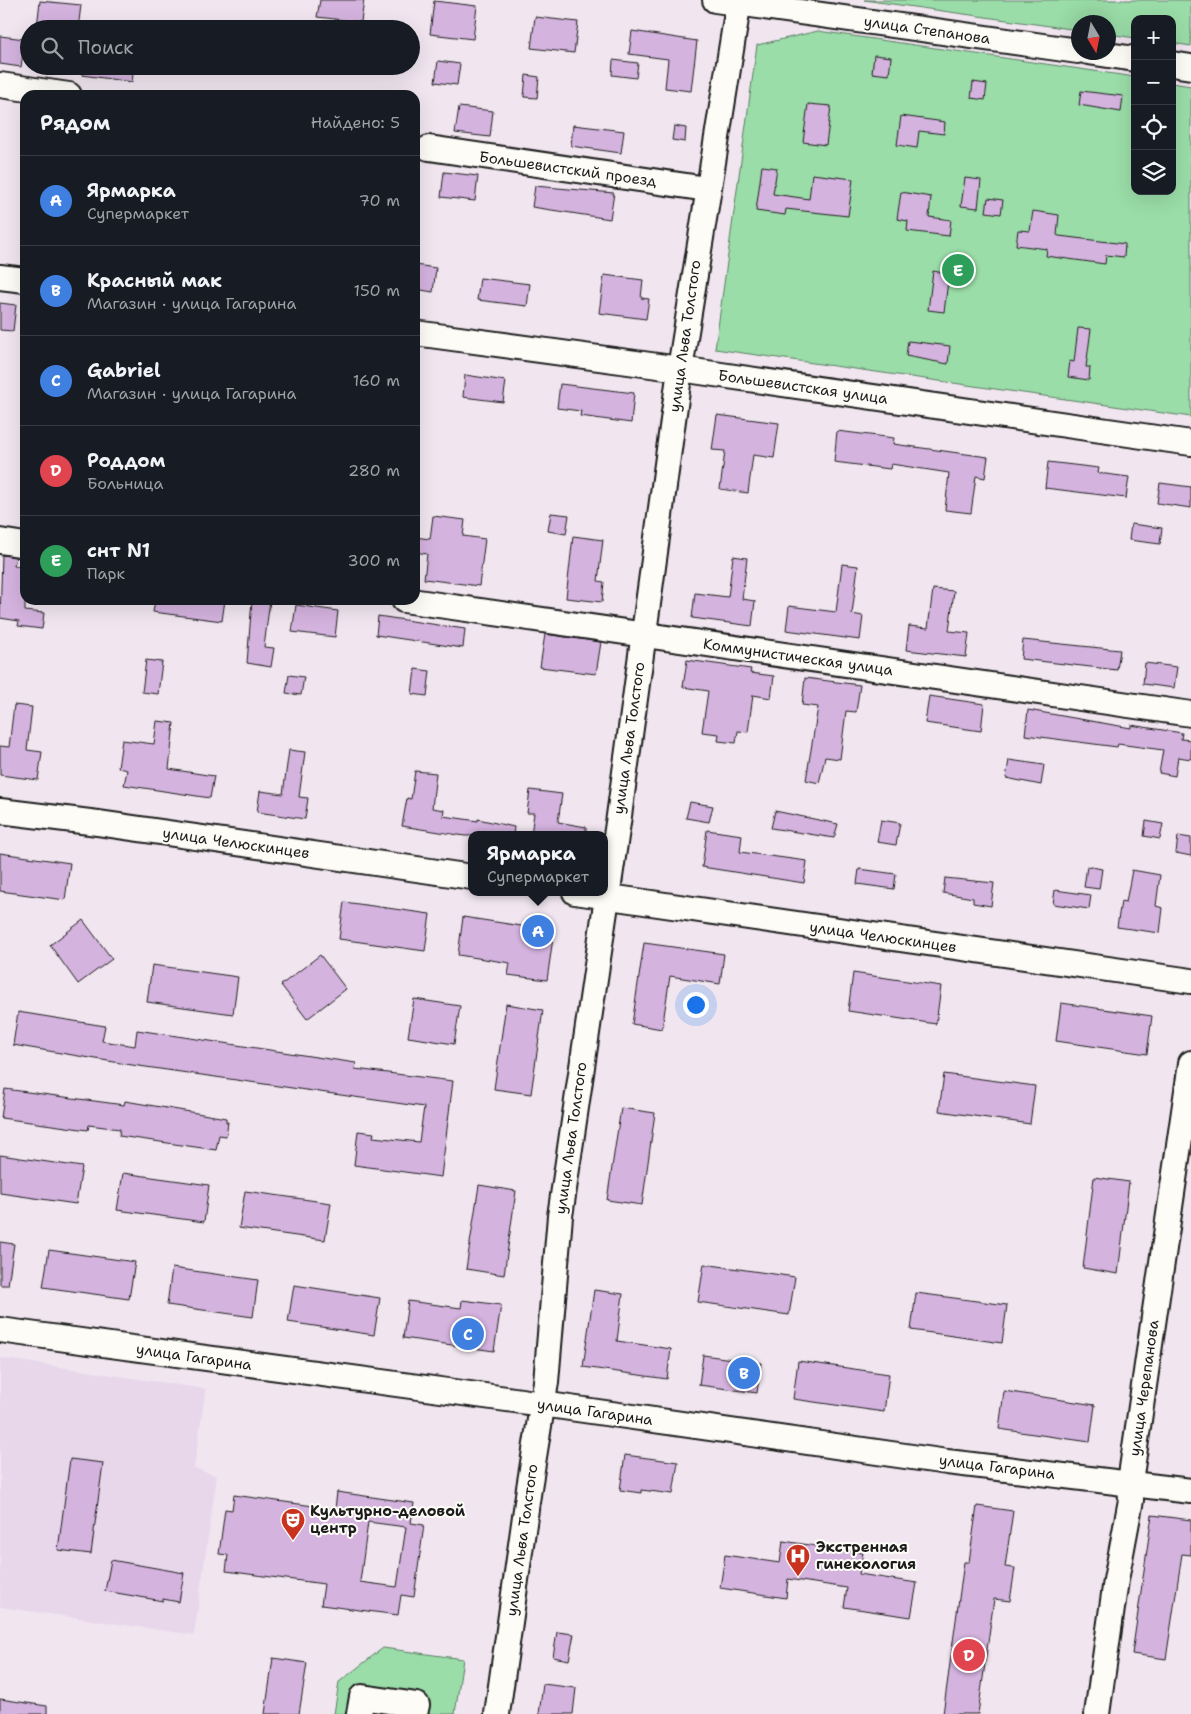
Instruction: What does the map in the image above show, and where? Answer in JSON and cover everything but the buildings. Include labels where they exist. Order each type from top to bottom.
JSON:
[{"type":"street","name":"улица Степанова","points":[[731,1],[1071,50]]},
{"type":"street","name":"улица Льва Толстого","points":[[608,883],[707,189],[731,1]]},
{"type":"street","points":[[1116,56],[1131,58]]},
{"type":"street","points":[[1176,65],[1191,67]]},
{"type":"street","points":[[0,85],[35,90]]},
{"type":"street","name":"Большевистский проезд","points":[[429,148],[707,189]]},
{"type":"street","points":[[0,277],[20,279]]},
{"type":"street","name":"Большевистская улица","points":[[420,334],[680,368],[1191,443]]},
{"type":"street","points":[[0,542],[20,544]]},
{"type":"street","name":"Коммунистическая улица","points":[[420,602],[1191,714]]},
{"type":"street","name":"улица Челюскинцев","points":[[0,812],[98,823],[468,876]]},
{"type":"street","name":"улица Челюскинцев","points":[[600,896],[1191,981]]},
{"type":"street","name":"улица Льва Толстого","points":[[497,1714],[546,1382],[560,1216],[606,897]]},
{"type":"street","name":"улица Черепанова","points":[[1097,1714],[1116,1580],[1131,1500],[1130,1482],[1191,1063]]},
{"type":"street","name":"улица Гагарина","points":[[0,1330],[948,1462],[1130,1482],[1191,1491]]},
{"type":"street","points":[[359,1714],[362,1697],[417,1705],[415,1714]]},
{"type":"shaded area","points":[[0,1358],[206,1389],[194,1468],[217,1476],[194,1635],[0,1607]]},
{"type":"green space","points":[[864,0],[1191,0],[1191,46],[1176,44],[1176,15],[1131,15],[1131,37],[1116,35],[1116,15],[1071,15],[1071,29]]},
{"type":"green space","points":[[818,31],[1131,76],[1131,195],[1176,195],[1176,84],[1191,86],[1191,417],[715,349],[757,45]]},
{"type":"green space","points":[[383,1648],[463,1659],[455,1714],[415,1714],[362,1697],[359,1714],[334,1714],[339,1682]]},
{"type":"place","name":"снт N1","points":[[958,270]]},
{"type":"place","name":"Ярмарка","points":[[538,931]]},
{"type":"place","name":"Gabriel","points":[[468,1334]]},
{"type":"place","name":"Красный мак","points":[[744,1373]]},
{"type":"place","name":"Культурно-деловой центр","points":[[293,1541]]},
{"type":"place","name":"Экстренная гинекология","points":[[798,1577]]},
{"type":"place","name":"Роддом","points":[[969,1655]]}]
